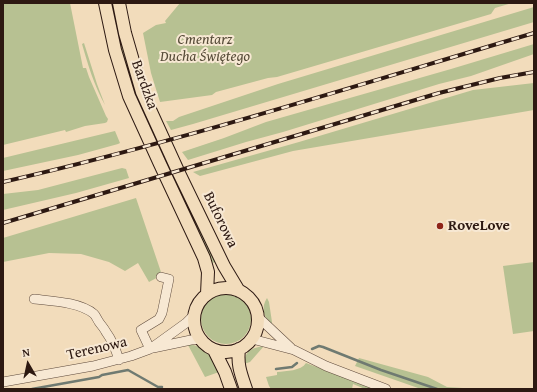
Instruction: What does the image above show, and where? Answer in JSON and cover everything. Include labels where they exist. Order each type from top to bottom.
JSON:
[{"type":"main road","name":"Bardzka","points":[[105,3],[115,50],[129,96],[165,175]]},
{"type":"main road","name":"Bardzka","points":[[119,3],[125,33],[142,92],[174,161]]},
{"type":"main road","name":"Buforowa","points":[[174,161],[224,266],[240,291]]},
{"type":"main road","name":"Buforowa","points":[[165,175],[204,258],[208,272],[206,294]]},
{"type":"main road","points":[[232,288],[240,291],[252,300],[257,310],[258,326],[255,333],[248,343],[239,349],[226,352],[214,350],[200,339],[196,330],[194,315],[197,306],[206,294],[216,290],[232,288]]},
{"type":"main road","points":[[239,349],[238,363],[246,389]]},
{"type":"main road","points":[[214,350],[225,372],[231,389]]},
{"type":"street","points":[[150,349],[141,330],[159,319],[162,313],[169,279],[161,278]]},
{"type":"street","points":[[34,299],[51,300],[77,306],[95,315],[115,347],[119,360]]},
{"type":"street","name":"Terenowa","points":[[150,349],[186,323],[194,315]]},
{"type":"street","points":[[258,318],[294,350]]},
{"type":"street","name":"Terenowa","points":[[3,382],[93,366],[119,360],[150,349],[200,339]]},
{"type":"street","points":[[252,339],[294,350],[332,369],[386,389]]},
{"type":"green space","points":[[3,3],[70,3],[83,68],[86,68],[108,119],[107,122],[85,126],[66,132],[65,130],[3,145]]},
{"type":"green space","name":"Cmentarz Ducha Świętego","points":[[180,3],[512,3],[495,8],[491,14],[277,77],[216,92],[212,95],[160,102],[151,73],[143,33],[156,25],[166,23],[165,21]]},
{"type":"green space","points":[[534,7],[534,22],[171,130],[166,121],[173,121],[179,117],[278,84]]},
{"type":"green space","points":[[84,43],[105,105],[89,67],[82,44]]},
{"type":"green space","points":[[119,43],[122,44],[127,64],[138,95],[155,134],[152,135],[135,96]]},
{"type":"green space","points":[[534,44],[534,54],[471,76],[439,84],[188,160],[182,152],[266,122]]},
{"type":"green space","points":[[534,83],[534,110],[293,151],[200,176],[193,172],[473,90]]},
{"type":"green space","points":[[115,131],[120,143],[118,144],[78,155],[3,171],[3,158]]},
{"type":"green space","points":[[122,168],[126,169],[129,178],[76,193],[3,210],[3,194],[38,190]]},
{"type":"green space","points":[[175,176],[217,262],[211,263],[208,251],[172,178]]},
{"type":"green space","points":[[136,198],[162,275],[149,282],[138,263],[125,271],[109,262],[81,254],[49,253],[3,262],[3,238]]},
{"type":"green space","points":[[534,262],[534,331],[513,334],[503,266]]},
{"type":"green space","points":[[226,294],[235,296],[246,305],[251,319],[249,328],[240,339],[226,344],[217,342],[206,333],[201,319],[203,310],[212,299]]},
{"type":"green space","points":[[267,298],[269,302],[272,325],[265,316],[264,312],[264,305]]},
{"type":"green space","points":[[191,344],[199,347],[211,357],[219,372],[205,377],[188,345]]},
{"type":"green space","points":[[264,346],[250,362],[244,364],[246,356],[250,350]]},
{"type":"green space","points":[[359,358],[428,377],[447,387],[479,389],[421,389],[355,366]]},
{"type":"green space","points":[[306,363],[375,389],[365,389],[353,384],[352,389],[271,389],[266,377],[277,375],[277,372],[301,368]]},
{"type":"waterway","points":[[312,349],[319,346],[323,347],[381,370],[437,389]]},
{"type":"waterway","points":[[276,369],[292,367],[297,363]]},
{"type":"waterway","points":[[32,389],[99,377],[102,375],[128,370],[158,387],[162,387]]},
{"type":"railway","points":[[3,182],[203,131],[534,33]]},
{"type":"railway","points":[[3,223],[439,93],[500,78],[534,72]]},
{"type":"place","name":"RoveLove","points":[[440,226]]}]
